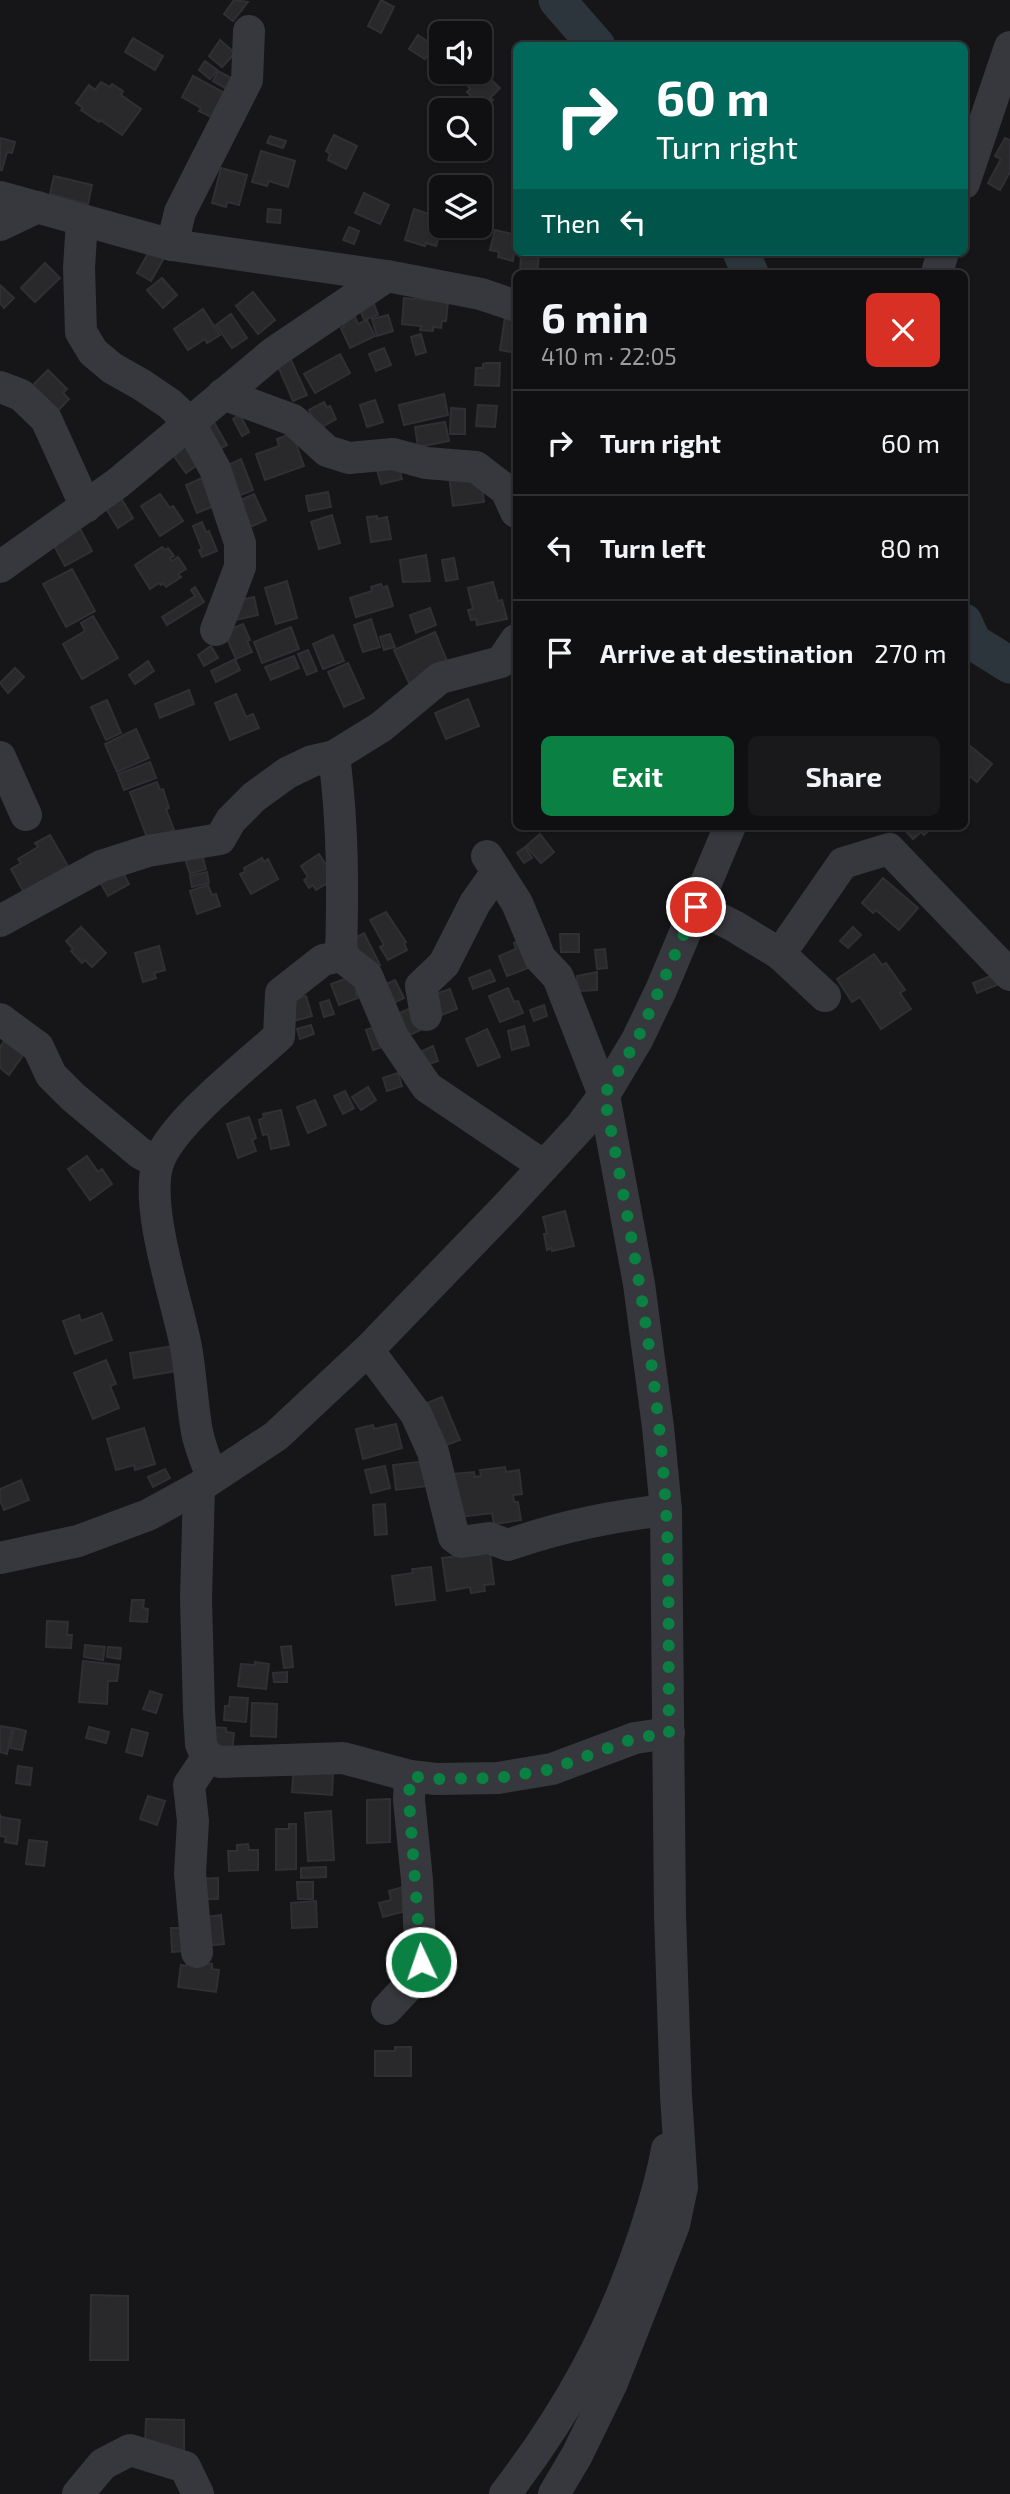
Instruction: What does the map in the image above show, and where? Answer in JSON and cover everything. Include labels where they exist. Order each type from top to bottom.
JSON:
[{"type":"street","points":[[172,245],[180,212],[247,80],[249,31]]},
{"type":"street","points":[[968,171],[1010,47]]},
{"type":"street","points":[[0,197],[172,245],[387,276],[481,293],[513,305]]},
{"type":"street","points":[[0,225],[38,207]]},
{"type":"street","points":[[82,220],[79,268],[81,332],[93,352],[112,368],[170,404],[189,422],[215,469],[240,543],[240,567],[216,630]]},
{"type":"street","points":[[0,567],[118,483],[274,353],[387,276]]},
{"type":"street","points":[[0,387],[21,395],[46,419],[86,507]]},
{"type":"street","points":[[223,394],[293,420],[327,451],[349,458],[393,454],[426,463],[476,467],[506,489],[513,505]]},
{"type":"street","points":[[0,921],[101,866],[148,851],[220,839],[231,820],[287,773],[312,761],[334,756],[381,727],[440,678],[501,662],[513,644]]},
{"type":"street","points":[[334,756],[341,812],[341,956]]},
{"type":"street","points":[[0,757],[26,816]]},
{"type":"street","points":[[0,1558],[78,1541],[148,1515],[276,1436],[368,1350],[544,1166],[581,1126],[604,1095],[637,1040],[728,830]]},
{"type":"street","points":[[780,954],[842,863],[889,837],[1010,975]]},
{"type":"street","points":[[426,1015],[421,986],[444,964],[492,864],[517,903],[540,958],[558,977],[604,1095],[639,1284],[666,1510],[668,1805],[676,2096],[682,2186],[674,2225],[611,2383],[577,2455],[554,2494]]},
{"type":"street","points":[[696,907],[780,954],[825,996]]},
{"type":"street","points":[[207,1758],[201,1744],[196,1599],[205,1482],[186,1348],[167,1268],[154,1195],[158,1163],[171,1140],[197,1111],[279,1036],[281,993],[324,960],[341,956]]},
{"type":"street","points":[[341,956],[367,976],[393,1037],[427,1087],[544,1166]]},
{"type":"street","points":[[0,1020],[38,1047],[51,1075],[73,1097],[140,1153],[158,1163]]},
{"type":"street","points":[[368,1350],[416,1414],[433,1452],[454,1537],[461,1542],[489,1538],[508,1545],[546,1531],[628,1514],[666,1510]]},
{"type":"street","points":[[207,1758],[221,1762],[343,1758],[410,1776],[436,1779],[498,1778],[552,1769],[635,1738],[669,1733]]},
{"type":"street","points":[[197,1952],[190,1872],[193,1821],[189,1785],[207,1758]]},
{"type":"street","points":[[387,2009],[412,1982],[421,1962],[409,1800],[410,1776]]},
{"type":"street","points":[[505,2494],[556,2423],[602,2340],[634,2264],[662,2179],[676,2096]]},
{"type":"street","points":[[78,2494],[103,2463],[130,2449],[186,2467],[198,2494]]},
{"type":"building","points":[[234,0],[248,2],[233,21],[224,14]]},
{"type":"building","points":[[381,0],[394,7],[381,33],[368,26]]},
{"type":"building","points":[[418,35],[429,42],[429,52],[425,59],[409,49]]},
{"type":"building","points":[[133,38],[163,56],[155,70],[125,52]]},
{"type":"building","points":[[220,40],[235,53],[222,67],[209,56]]},
{"type":"building","points":[[205,61],[217,70],[210,79],[199,70]]},
{"type":"building","points":[[218,71],[238,82],[232,92],[213,81]]},
{"type":"building","points":[[193,76],[228,95],[215,119],[199,111],[201,108],[182,97]]},
{"type":"building","points":[[492,81],[500,88],[490,98],[473,98],[467,92],[470,89],[466,84],[492,84]]},
{"type":"building","points":[[101,82],[110,87],[112,84],[123,91],[121,95],[141,109],[122,135],[81,110],[83,108],[76,103],[89,85],[95,90]]},
{"type":"building","points":[[334,135],[357,146],[346,169],[328,160],[330,154],[326,151]]},
{"type":"building","points":[[270,136],[286,141],[283,148],[267,143]]},
{"type":"building","points":[[0,138],[15,142],[12,153],[7,152],[2,170],[0,170]]},
{"type":"building","points":[[1005,138],[1010,140],[1010,172],[1000,190],[988,183],[1001,159],[995,156]]},
{"type":"building","points":[[261,151],[295,161],[288,187],[269,181],[267,186],[252,182]]},
{"type":"building","points":[[221,168],[247,175],[239,205],[227,202],[226,207],[212,203]]},
{"type":"building","points":[[54,176],[92,185],[88,204],[50,194]]},
{"type":"building","points":[[364,193],[389,205],[380,224],[355,213]]},
{"type":"building","points":[[268,209],[281,210],[280,223],[267,222]]},
{"type":"building","points":[[414,209],[429,214],[429,238],[438,238],[436,246],[405,240]]},
{"type":"building","points":[[349,227],[359,231],[354,244],[343,240]]},
{"type":"building","points":[[495,230],[513,234],[513,261],[498,257],[499,252],[490,250]]},
{"type":"building","points":[[150,250],[164,258],[151,281],[137,273]]},
{"type":"building","points":[[521,256],[539,256],[537,270],[520,270]]},
{"type":"building","points":[[45,263],[60,278],[35,302],[21,288]]},
{"type":"building","points":[[162,278],[177,295],[163,308],[147,290]]},
{"type":"building","points":[[0,285],[14,298],[4,308],[0,303]]},
{"type":"building","points":[[253,292],[275,320],[258,334],[236,306]]},
{"type":"building","points":[[404,298],[448,302],[446,321],[442,321],[441,328],[433,327],[433,331],[420,330],[421,326],[402,324]]},
{"type":"building","points":[[374,304],[378,315],[364,320],[360,309]]},
{"type":"building","points":[[203,309],[220,335],[207,343],[205,339],[188,350],[174,329]]},
{"type":"building","points":[[353,313],[358,324],[367,320],[375,336],[350,348],[341,328],[344,327],[341,319]]},
{"type":"building","points":[[231,314],[247,338],[232,348],[216,325]]},
{"type":"building","points":[[388,315],[393,331],[377,336],[372,319]]},
{"type":"building","points":[[505,317],[513,318],[513,352],[500,350]]},
{"type":"building","points":[[421,334],[426,352],[416,355],[411,337]]},
{"type":"building","points":[[384,348],[391,365],[376,371],[369,354]]},
{"type":"building","points":[[340,354],[350,373],[315,393],[304,374]]},
{"type":"building","points":[[290,358],[307,395],[293,401],[277,364]]},
{"type":"building","points":[[500,363],[499,386],[475,385],[476,368],[483,368],[483,364]]},
{"type":"building","points":[[48,370],[67,389],[63,393],[69,399],[53,416],[27,391]]},
{"type":"building","points":[[444,394],[448,415],[404,425],[399,405]]},
{"type":"building","points":[[375,400],[383,422],[367,427],[360,405]]},
{"type":"building","points":[[324,402],[327,408],[330,406],[336,419],[318,429],[309,410]]},
{"type":"building","points":[[478,405],[497,406],[495,427],[476,426]]},
{"type":"building","points":[[451,408],[465,409],[465,434],[450,434]]},
{"type":"building","points":[[240,415],[249,432],[242,436],[233,419]]},
{"type":"building","points":[[211,417],[227,445],[216,451],[200,424]]},
{"type":"building","points":[[445,422],[449,441],[418,447],[415,427]]},
{"type":"building","points":[[292,433],[304,466],[265,480],[256,454],[279,446],[277,439]]},
{"type":"building","points":[[187,441],[201,462],[186,473],[171,452]]},
{"type":"building","points":[[241,459],[253,490],[236,497],[224,467]]},
{"type":"building","points":[[397,461],[402,479],[381,484],[376,466]]},
{"type":"building","points":[[207,476],[214,506],[197,513],[186,485]]},
{"type":"building","points":[[449,476],[481,482],[484,502],[453,506]]},
{"type":"building","points":[[328,492],[331,507],[309,511],[306,496]]},
{"type":"building","points":[[160,494],[170,508],[173,506],[183,521],[160,536],[141,506]]},
{"type":"building","points":[[254,494],[266,520],[248,528],[236,502]]},
{"type":"building","points":[[121,498],[133,518],[118,528],[105,507]]},
{"type":"building","points":[[332,515],[340,543],[319,549],[311,522]]},
{"type":"building","points":[[377,516],[377,519],[387,517],[391,539],[371,542],[367,517]]},
{"type":"building","points":[[202,522],[217,551],[202,557],[199,550],[202,549],[193,526]]},
{"type":"building","points":[[78,525],[92,551],[65,566],[51,540]]},
{"type":"building","points":[[162,547],[165,550],[168,548],[174,556],[170,558],[172,561],[178,557],[186,569],[178,574],[181,577],[166,587],[159,583],[150,589],[135,565]]},
{"type":"building","points":[[426,555],[430,581],[403,582],[400,560]]},
{"type":"building","points":[[454,558],[458,579],[446,581],[442,560]]},
{"type":"building","points":[[72,569],[95,611],[66,627],[43,584]]},
{"type":"building","points":[[287,581],[297,618],[276,624],[265,588]]},
{"type":"building","points":[[493,582],[507,619],[477,625],[476,619],[471,620],[468,610],[473,609],[468,588]]},
{"type":"building","points":[[381,584],[383,588],[387,586],[393,606],[356,617],[350,598],[372,591],[371,587]]},
{"type":"building","points":[[195,587],[204,602],[167,625],[162,617],[195,596],[191,590]]},
{"type":"building","points":[[254,597],[258,615],[235,620],[231,602]]},
{"type":"building","points":[[430,608],[436,625],[416,633],[410,615]]},
{"type":"building","points":[[93,616],[118,658],[82,679],[63,644],[85,631],[81,623]]},
{"type":"building","points":[[371,619],[380,647],[363,652],[354,625]]},
{"type":"building","points":[[243,624],[252,652],[236,659],[224,632]]},
{"type":"building","points":[[291,627],[299,649],[262,663],[254,642]]},
{"type":"building","points":[[435,632],[447,661],[426,676],[409,683],[394,650]]},
{"type":"building","points":[[390,634],[395,647],[384,650],[380,637]]},
{"type":"building","points":[[333,635],[344,661],[323,669],[313,644]]},
{"type":"building","points":[[211,646],[218,658],[204,666],[198,655]]},
{"type":"building","points":[[308,650],[317,671],[307,675],[298,654]]},
{"type":"building","points":[[294,656],[299,668],[271,680],[265,667]]},
{"type":"building","points":[[235,659],[240,670],[216,682],[211,671]]},
{"type":"building","points":[[148,661],[154,671],[135,684],[129,675]]},
{"type":"building","points":[[348,663],[364,698],[344,707],[328,672]]},
{"type":"building","points":[[15,668],[24,677],[8,693],[0,683]]},
{"type":"building","points":[[189,690],[194,704],[160,718],[155,704]]},
{"type":"building","points":[[236,694],[246,717],[253,714],[259,728],[230,740],[215,703]]},
{"type":"building","points":[[468,699],[479,726],[446,739],[435,713]]},
{"type":"building","points":[[107,700],[121,733],[106,740],[91,707]]},
{"type":"building","points":[[136,729],[149,758],[117,772],[105,744]]},
{"type":"building","points":[[968,744],[992,764],[977,782],[968,774]]},
{"type":"building","points":[[150,762],[156,778],[124,790],[118,774]]},
{"type":"building","points":[[157,782],[160,790],[163,789],[169,808],[166,809],[174,830],[148,840],[130,792]]},
{"type":"building","points":[[905,830],[929,830],[924,835],[921,832],[913,839]]},
{"type":"building","points":[[540,834],[554,852],[541,863],[526,846]]},
{"type":"building","points":[[50,835],[68,866],[23,891],[11,869],[21,863],[18,859],[38,847],[35,843]]},
{"type":"building","points":[[525,847],[532,858],[524,863],[517,853]]},
{"type":"building","points":[[201,851],[206,869],[190,874],[184,856]]},
{"type":"building","points":[[319,854],[335,879],[316,890],[313,885],[309,888],[304,880],[308,877],[301,866]]},
{"type":"building","points":[[262,858],[264,862],[268,859],[278,879],[251,894],[240,874],[245,872],[244,868]]},
{"type":"building","points":[[120,867],[129,884],[108,896],[99,880]]},
{"type":"building","points":[[207,872],[209,883],[192,887],[190,876]]},
{"type":"building","points":[[883,878],[918,908],[899,930],[876,910],[873,913],[862,903]]},
{"type":"building","points":[[208,885],[212,895],[216,894],[220,906],[197,914],[190,891]]},
{"type":"building","points":[[386,912],[406,942],[404,943],[407,950],[388,960],[380,947],[384,945],[370,920]]},
{"type":"building","points":[[81,927],[106,953],[92,967],[85,960],[82,963],[66,941]]},
{"type":"building","points":[[853,927],[861,935],[848,948],[840,941]]},
{"type":"building","points":[[364,933],[380,965],[369,970],[353,939]]},
{"type":"building","points":[[560,934],[579,934],[579,952],[561,952]]},
{"type":"building","points":[[527,939],[536,965],[507,976],[499,956],[516,949],[514,943]]},
{"type":"building","points":[[159,946],[165,970],[154,973],[156,978],[143,982],[135,953]]},
{"type":"building","points":[[605,949],[607,968],[597,969],[595,950]]},
{"type":"building","points":[[874,954],[882,965],[886,963],[905,990],[900,993],[911,1009],[881,1029],[860,997],[852,1002],[837,979]]},
{"type":"building","points":[[490,970],[495,981],[473,989],[469,978]]},
{"type":"building","points":[[597,972],[597,990],[578,991],[577,976]]},
{"type":"building","points":[[998,973],[1002,983],[977,993],[973,983]]},
{"type":"building","points":[[355,975],[361,991],[356,993],[358,998],[339,1005],[331,984]]},
{"type":"building","points":[[395,980],[404,998],[389,1005],[380,987]]},
{"type":"building","points":[[508,988],[523,1013],[500,1022],[489,996]]},
{"type":"building","points":[[450,989],[457,1009],[437,1017],[429,996]]},
{"type":"building","points":[[306,996],[312,1016],[294,1021],[288,1001]]},
{"type":"building","points":[[329,1000],[334,1014],[324,1017],[320,1003]]},
{"type":"building","points":[[544,1005],[547,1016],[534,1021],[530,1010]]},
{"type":"building","points":[[413,1007],[425,1028],[403,1038],[393,1016]]},
{"type":"building","points":[[311,1025],[314,1034],[300,1039],[297,1029]]},
{"type":"building","points":[[378,1026],[385,1046],[373,1050],[366,1030]]},
{"type":"building","points":[[524,1026],[529,1045],[512,1050],[508,1031]]},
{"type":"building","points":[[487,1029],[500,1057],[478,1066],[466,1039]]},
{"type":"building","points":[[10,1033],[29,1047],[9,1075],[0,1068],[0,1047]]},
{"type":"building","points":[[433,1046],[438,1061],[420,1067],[416,1054]]},
{"type":"building","points":[[398,1073],[402,1086],[387,1091],[383,1078]]},
{"type":"building","points":[[368,1087],[376,1100],[361,1110],[352,1097]]},
{"type":"building","points":[[345,1091],[354,1108],[343,1114],[334,1096]]},
{"type":"building","points":[[315,1100],[326,1125],[308,1133],[297,1107]]},
{"type":"building","points":[[281,1110],[289,1145],[271,1149],[268,1134],[263,1135],[259,1120],[264,1118],[263,1114]]},
{"type":"building","points":[[249,1117],[256,1138],[252,1140],[256,1151],[238,1158],[227,1124]]},
{"type":"building","points":[[87,1156],[98,1172],[102,1169],[112,1184],[90,1200],[68,1169]]},
{"type":"building","points":[[565,1211],[574,1246],[547,1250],[543,1217]]},
{"type":"building","points":[[102,1313],[112,1340],[75,1354],[63,1321],[79,1315],[81,1321]]},
{"type":"building","points":[[174,1346],[177,1371],[134,1378],[130,1353]]},
{"type":"building","points":[[106,1360],[116,1384],[110,1386],[119,1408],[93,1419],[74,1373]]},
{"type":"building","points":[[442,1397],[460,1440],[441,1447],[424,1404]]},
{"type":"building","points":[[396,1424],[402,1448],[363,1459],[356,1429],[373,1425],[374,1429]]},
{"type":"building","points":[[144,1428],[155,1464],[135,1470],[134,1465],[116,1470],[107,1439]]},
{"type":"building","points":[[425,1461],[428,1486],[396,1490],[393,1465]]},
{"type":"building","points":[[385,1466],[390,1488],[371,1493],[365,1470]]},
{"type":"building","points":[[505,1467],[506,1472],[519,1470],[522,1494],[513,1495],[514,1502],[518,1502],[521,1520],[494,1524],[492,1513],[460,1517],[453,1474],[474,1472],[475,1477],[481,1476],[480,1470]]},
{"type":"building","points":[[165,1469],[170,1478],[153,1487],[148,1477]]},
{"type":"building","points":[[21,1480],[29,1500],[4,1510],[0,1489]]},
{"type":"building","points":[[385,1504],[387,1534],[375,1535],[373,1505]]},
{"type":"building","points":[[489,1545],[494,1584],[484,1585],[485,1591],[471,1593],[470,1587],[447,1591],[442,1558],[471,1554]]},
{"type":"building","points":[[431,1567],[435,1600],[396,1605],[392,1576],[413,1573],[412,1569]]},
{"type":"building","points":[[132,1600],[144,1600],[143,1608],[148,1609],[147,1622],[130,1621]]},
{"type":"building","points":[[47,1621],[68,1622],[67,1635],[72,1635],[71,1648],[46,1647]]},
{"type":"building","points":[[85,1645],[105,1647],[103,1660],[84,1657]]},
{"type":"building","points":[[291,1646],[293,1667],[284,1668],[281,1647]]},
{"type":"building","points":[[108,1647],[121,1648],[120,1659],[107,1657]]},
{"type":"building","points":[[83,1661],[119,1665],[117,1681],[108,1681],[107,1704],[79,1702]]},
{"type":"building","points":[[255,1662],[269,1664],[266,1689],[238,1686],[241,1664],[255,1665]]},
{"type":"building","points":[[287,1672],[287,1682],[274,1682],[273,1673]]},
{"type":"building","points":[[150,1691],[162,1695],[156,1713],[143,1709]]},
{"type":"building","points":[[230,1697],[248,1698],[246,1722],[224,1720],[225,1706],[229,1706]]},
{"type":"building","points":[[252,1703],[277,1704],[276,1737],[251,1736]]},
{"type":"building","points":[[0,1726],[12,1728],[7,1754],[0,1752]]},
{"type":"building","points":[[89,1727],[109,1732],[106,1743],[86,1738]]},
{"type":"building","points":[[212,1727],[226,1728],[226,1732],[234,1733],[232,1752],[210,1750]]},
{"type":"building","points":[[14,1728],[26,1731],[22,1750],[10,1748]]},
{"type":"building","points":[[132,1729],[148,1733],[142,1756],[126,1752]]},
{"type":"building","points":[[294,1764],[333,1773],[332,1795],[292,1792]]},
{"type":"building","points":[[18,1766],[32,1768],[30,1785],[16,1783]]},
{"type":"building","points":[[148,1796],[165,1801],[157,1825],[140,1819]]},
{"type":"building","points":[[390,1799],[390,1842],[367,1843],[367,1800]]},
{"type":"building","points":[[331,1811],[334,1860],[308,1861],[305,1813]]},
{"type":"building","points":[[0,1814],[1,1817],[20,1820],[17,1844],[5,1842],[6,1837],[0,1836]]},
{"type":"building","points":[[289,1824],[296,1824],[296,1869],[276,1870],[276,1829],[289,1829]]},
{"type":"building","points":[[29,1840],[47,1842],[44,1866],[26,1864]]},
{"type":"building","points":[[248,1844],[249,1850],[258,1850],[258,1870],[229,1871],[228,1851],[237,1851],[237,1845]]},
{"type":"building","points":[[326,1867],[326,1877],[301,1878],[301,1868]]},
{"type":"building","points":[[218,1878],[218,1899],[195,1899],[194,1879]]},
{"type":"building","points":[[297,1882],[313,1882],[313,1899],[298,1899]]},
{"type":"building","points":[[403,1887],[409,1910],[383,1917],[379,1903],[391,1900],[389,1891]]},
{"type":"building","points":[[316,1901],[317,1927],[292,1928],[291,1903]]},
{"type":"building","points":[[221,1915],[224,1944],[204,1946],[200,1918]]},
{"type":"building","points":[[171,1928],[188,1928],[189,1951],[172,1952]]},
{"type":"building","points":[[187,1961],[212,1964],[212,1969],[219,1970],[216,1992],[178,1987],[181,1965],[186,1966]]},
{"type":"building","points":[[395,2047],[411,2047],[411,2076],[375,2076],[375,2051],[395,2051]]},
{"type":"building","points":[[91,2295],[128,2296],[128,2360],[90,2360]]},
{"type":"building","points":[[146,2419],[184,2420],[184,2454],[168,2453],[168,2445],[145,2444]]},
{"type":"waterway","points":[[557,0],[594,42]]},
{"type":"waterway","points":[[743,256],[749,270]]},
{"type":"waterway","points":[[968,631],[973,642],[1010,665]]},
{"type":"route","points":[[421,1962],[409,1800],[410,1776],[436,1779],[498,1778],[552,1769],[635,1738],[669,1733],[666,1510],[662,1457],[639,1284],[604,1095],[637,1040],[696,907]]}]
